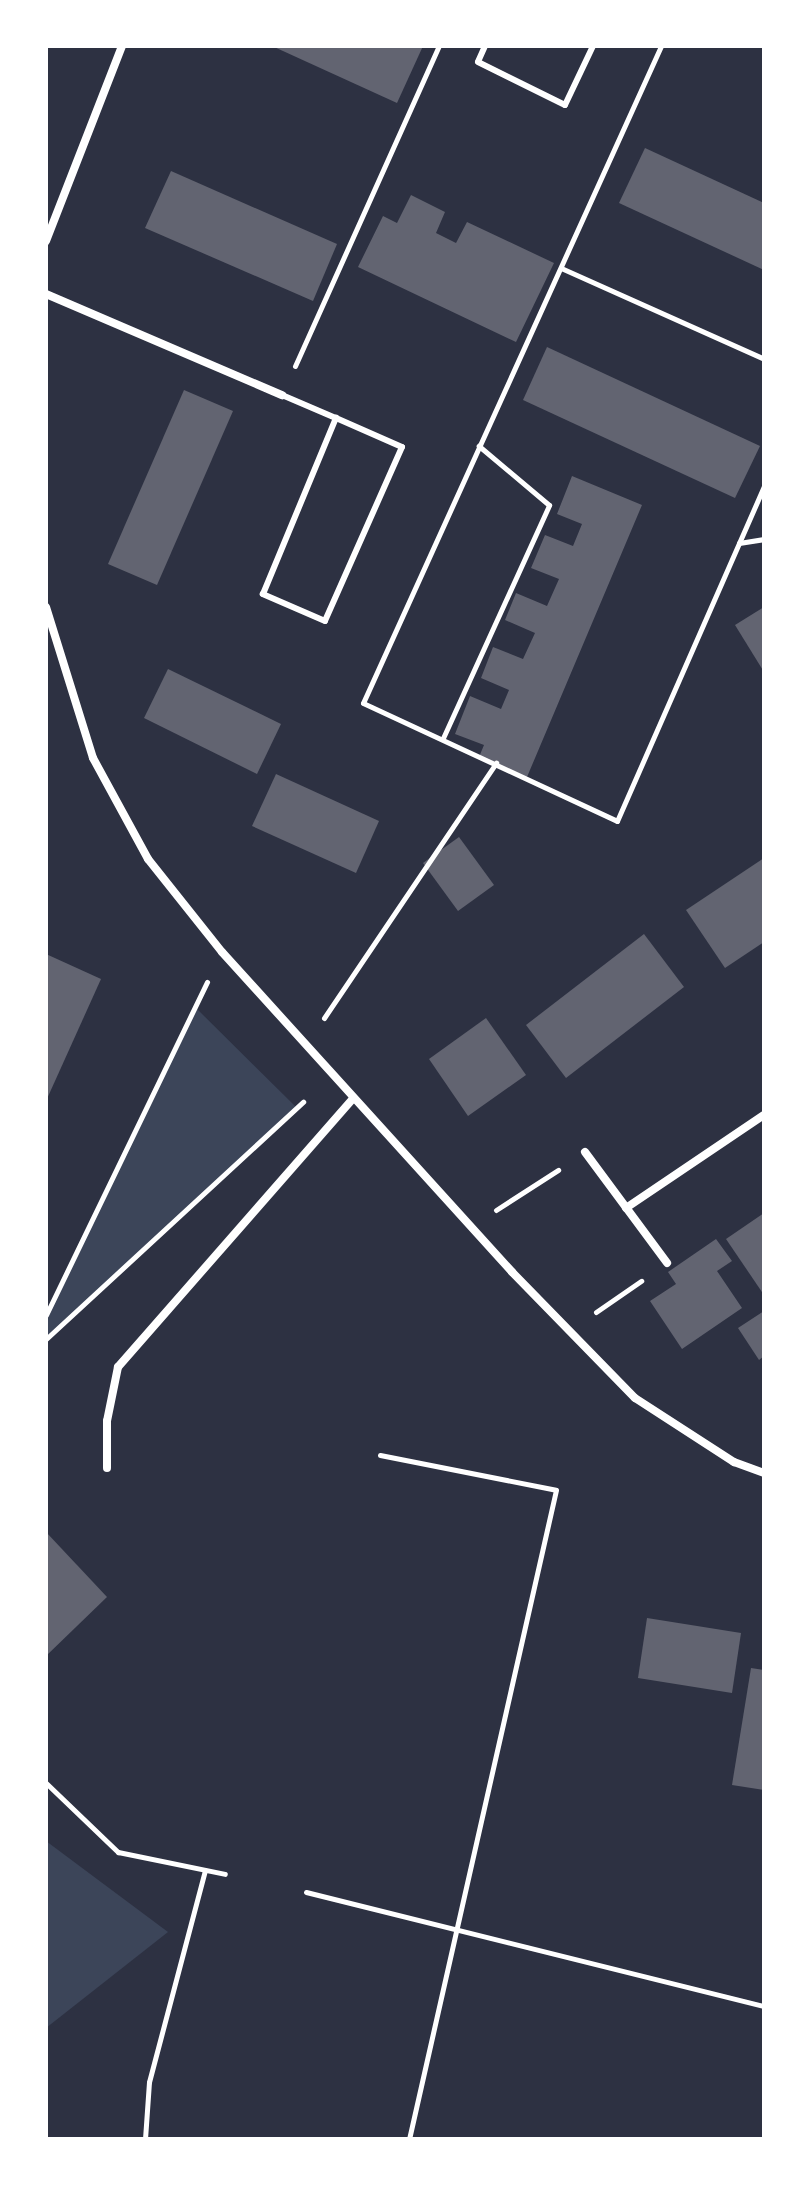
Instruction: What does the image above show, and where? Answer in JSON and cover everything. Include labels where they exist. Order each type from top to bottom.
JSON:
[{"type":"street","points":[[46,241],[122,46]]},
{"type":"street","points":[[46,294],[282,395]]},
{"type":"street","points":[[46,607],[93,758],[148,859],[222,952],[305,1046],[334,1074],[353,1099],[635,1398],[734,1462],[764,1473]]},
{"type":"street","points":[[107,1468],[107,1421],[118,1367],[353,1099]]},
{"type":"street","points":[[626,1208],[764,1115]]},
{"type":"street","points":[[585,1152],[667,1263]]},
{"type":"lane","points":[[485,46],[478,62],[565,105],[593,46]]},
{"type":"lane","points":[[282,395],[336,418],[402,447],[325,621],[263,594],[336,418]]},
{"type":"path","points":[[282,395],[439,46]]},
{"type":"path","points":[[661,46],[363,703],[617,821],[764,486]]},
{"type":"path","points":[[561,268],[764,359]]},
{"type":"path","points":[[443,738],[549,505],[479,446]]},
{"type":"path","points":[[739,543],[764,539]]},
{"type":"path","points":[[305,1046],[496,763]]},
{"type":"path","points":[[46,1315],[222,952]]},
{"type":"path","points":[[46,1339],[334,1074]]},
{"type":"path","points":[[472,1226],[585,1152]]},
{"type":"path","points":[[569,1330],[667,1263]]},
{"type":"path","points":[[380,1455],[556,1490],[409,2139]]},
{"type":"path","points":[[46,1783],[118,1852],[225,1874]]},
{"type":"path","points":[[145,2139],[149,2082],[205,1870]]},
{"type":"path","points":[[306,1892],[764,2006]]},
{"type":"shaded area","points":[[195,1007],[297,1108],[46,1339],[46,1315]]},
{"type":"shaded area","points":[[46,1841],[168,1932],[46,2028]]},
{"type":"building","points":[[272,46],[423,46],[397,103]]},
{"type":"building","points":[[645,148],[764,203],[764,270],[619,203]]},
{"type":"building","points":[[171,171],[337,244],[313,301],[145,228]]},
{"type":"building","points":[[411,195],[445,212],[436,233],[456,243],[467,222],[554,263],[516,342],[358,267],[383,216],[397,223]]},
{"type":"building","points":[[547,347],[760,446],[735,498],[523,400]]},
{"type":"building","points":[[184,390],[233,411],[157,585],[108,564]]},
{"type":"building","points":[[572,476],[642,505],[527,777],[479,757],[484,745],[455,734],[470,696],[501,709],[509,690],[481,678],[493,647],[523,659],[535,633],[505,620],[516,593],[547,606],[559,579],[531,568],[545,535],[573,546],[582,524],[557,514]]},
{"type":"building","points":[[764,607],[764,672],[735,625]]},
{"type":"building","points":[[168,669],[281,724],[257,774],[144,718]]},
{"type":"building","points":[[276,774],[379,821],[356,873],[252,826]]},
{"type":"building","points":[[459,837],[494,885],[458,911],[423,863]]},
{"type":"building","points":[[764,858],[764,942],[725,968],[686,910]]},
{"type":"building","points":[[644,934],[684,987],[566,1078],[526,1025]]},
{"type":"building","points":[[46,954],[101,979],[46,1101]]},
{"type":"building","points":[[486,1018],[526,1075],[468,1116],[429,1059]]},
{"type":"building","points":[[764,1213],[764,1295],[726,1239]]},
{"type":"building","points":[[716,1239],[732,1261],[717,1271],[742,1308],[682,1349],[650,1301],[676,1284],[668,1272]]},
{"type":"building","points":[[764,1311],[764,1356],[759,1360],[738,1328]]},
{"type":"building","points":[[46,1532],[107,1597],[46,1656]]},
{"type":"building","points":[[647,1618],[741,1633],[732,1693],[638,1678]]},
{"type":"building","points":[[751,1668],[764,1670],[764,1790],[732,1785]]}]
